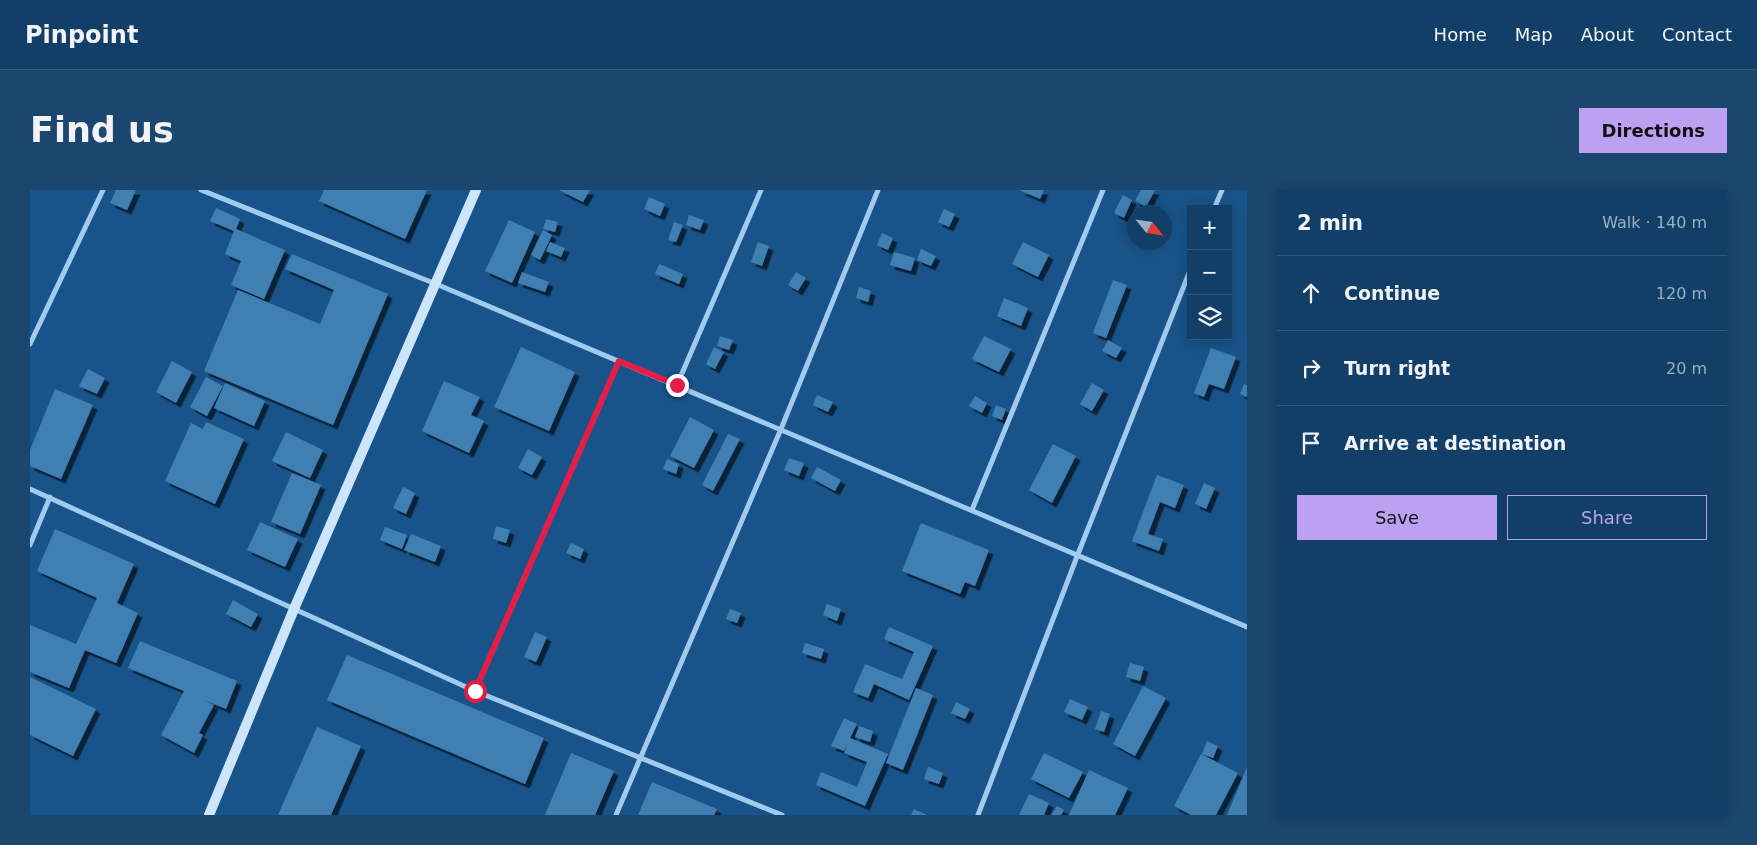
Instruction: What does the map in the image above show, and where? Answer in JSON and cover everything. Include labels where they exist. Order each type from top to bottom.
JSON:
[{"type":"street","points":[[30,344],[104,190]]},
{"type":"street","points":[[201,190],[436,284],[1247,627]]},
{"type":"street","points":[[209,815],[294,609],[476,190]]},
{"type":"street","points":[[677,385],[761,190]]},
{"type":"street","points":[[616,815],[781,429],[878,190]]},
{"type":"street","points":[[972,510],[1103,190]]},
{"type":"street","points":[[1216,205],[1222,190]]},
{"type":"street","points":[[978,815],[1187,278]]},
{"type":"street","points":[[475,691],[619,361]]},
{"type":"street","points":[[30,489],[475,691],[639,759],[782,815]]},
{"type":"street","points":[[30,545],[50,497]]},
{"type":"building","points":[[116,190],[136,190],[127,210],[110,203]]},
{"type":"building","points":[[324,190],[427,190],[405,239],[319,201]]},
{"type":"building","points":[[559,190],[590,190],[583,202]]},
{"type":"building","points":[[1019,190],[1044,190],[1040,199]]},
{"type":"building","points":[[1141,190],[1155,190],[1147,205],[1135,201]]},
{"type":"building","points":[[1123,195],[1132,200],[1130,205],[1127,205],[1124,218],[1114,213]]},
{"type":"building","points":[[649,197],[665,204],[660,216],[644,209]]},
{"type":"building","points":[[216,208],[240,219],[236,229],[285,250],[264,299],[231,285],[241,261],[225,254],[234,231],[210,221]]},
{"type":"building","points":[[944,209],[955,214],[949,227],[938,222]]},
{"type":"building","points":[[689,215],[704,220],[700,230],[686,225]]},
{"type":"building","points":[[546,219],[558,222],[555,232],[543,229]]},
{"type":"building","points":[[509,220],[535,232],[512,283],[485,271]]},
{"type":"building","points":[[674,222],[683,225],[676,242],[668,240]]},
{"type":"building","points":[[543,230],[552,235],[540,260],[531,255]]},
{"type":"building","points":[[882,233],[893,238],[888,250],[877,245]]},
{"type":"building","points":[[550,242],[565,248],[561,257],[546,251]]},
{"type":"building","points":[[758,242],[769,246],[762,266],[751,262]]},
{"type":"building","points":[[1023,242],[1049,255],[1038,277],[1012,264]]},
{"type":"building","points":[[921,249],[936,256],[931,266],[917,260]]},
{"type":"building","points":[[894,252],[915,258],[911,271],[890,265]]},
{"type":"building","points":[[292,254],[388,294],[333,425],[204,371],[238,290],[320,324],[334,290],[285,269]]},
{"type":"building","points":[[659,264],[683,274],[679,284],[655,274]]},
{"type":"building","points":[[522,272],[549,282],[545,292],[518,283]]},
{"type":"building","points":[[796,272],[806,278],[798,291],[788,285]]},
{"type":"building","points":[[1113,280],[1127,285],[1106,338],[1093,333]]},
{"type":"building","points":[[859,287],[871,291],[868,302],[856,298]]},
{"type":"building","points":[[1004,298],[1028,308],[1021,326],[997,316]]},
{"type":"building","points":[[720,336],[733,340],[729,350],[717,346]]},
{"type":"building","points":[[984,336],[1011,349],[999,372],[972,359]]},
{"type":"building","points":[[1108,340],[1122,348],[1116,358],[1102,351]]},
{"type":"building","points":[[521,347],[575,372],[549,431],[494,407]]},
{"type":"building","points":[[714,347],[724,352],[715,369],[706,364]]},
{"type":"building","points":[[1211,348],[1236,357],[1224,389],[1209,384],[1204,397],[1194,393]]},
{"type":"building","points":[[172,361],[192,372],[176,403],[156,392]]},
{"type":"building","points":[[88,369],[105,378],[97,394],[79,386]]},
{"type":"building","points":[[206,377],[223,386],[207,416],[190,407]]},
{"type":"building","points":[[444,381],[480,397],[471,415],[484,421],[469,453],[422,431]]},
{"type":"building","points":[[225,383],[265,401],[254,426],[214,408]]},
{"type":"building","points":[[1092,383],[1104,390],[1092,411],[1080,404]]},
{"type":"building","points":[[1244,384],[1247,385],[1247,397],[1240,394]]},
{"type":"building","points":[[55,389],[93,405],[61,479],[30,466],[30,450]]},
{"type":"building","points":[[817,395],[833,402],[828,412],[813,405]]},
{"type":"building","points":[[975,396],[987,403],[982,413],[969,406]]},
{"type":"building","points":[[996,405],[1006,409],[1002,420],[992,416]]},
{"type":"building","points":[[690,417],[714,430],[694,468],[670,456]]},
{"type":"building","points":[[206,422],[244,439],[215,504],[165,481],[191,423],[203,429]]},
{"type":"building","points":[[286,432],[323,450],[310,478],[272,461]]},
{"type":"building","points":[[728,434],[740,439],[713,491],[702,485]]},
{"type":"building","points":[[1053,444],[1076,456],[1052,503],[1029,490]]},
{"type":"building","points":[[528,449],[542,457],[532,475],[518,468]]},
{"type":"building","points":[[789,458],[804,463],[799,476],[784,470]]},
{"type":"building","points":[[667,459],[679,464],[676,474],[663,469]]},
{"type":"building","points":[[817,467],[841,480],[835,491],[811,478]]},
{"type":"building","points":[[292,473],[321,485],[300,534],[271,522]]},
{"type":"building","points":[[1157,475],[1184,485],[1175,508],[1160,502],[1148,534],[1163,539],[1159,551],[1132,541]]},
{"type":"building","points":[[1204,483],[1215,488],[1206,509],[1195,504]]},
{"type":"building","points":[[403,487],[415,493],[406,514],[393,508]]},
{"type":"building","points":[[260,522],[298,539],[285,567],[247,550]]},
{"type":"building","points":[[921,523],[989,550],[975,586],[965,582],[960,594],[902,571]]},
{"type":"building","points":[[496,526],[510,530],[506,543],[493,539]]},
{"type":"building","points":[[385,527],[407,535],[402,549],[380,540]]},
{"type":"building","points":[[55,529],[134,564],[117,603],[138,613],[116,663],[85,650],[69,688],[30,672],[30,625],[76,644],[97,598],[37,571]]},
{"type":"building","points":[[411,534],[441,546],[435,562],[404,550]]},
{"type":"building","points":[[571,543],[584,549],[580,559],[566,553]]},
{"type":"building","points":[[233,600],[258,614],[251,627],[226,614]]},
{"type":"building","points":[[827,604],[841,609],[837,621],[823,615]]},
{"type":"building","points":[[730,609],[741,613],[737,623],[726,619]]},
{"type":"building","points":[[889,627],[933,646],[909,700],[874,684],[868,698],[853,692],[865,664],[902,679],[914,652],[884,639]]},
{"type":"building","points":[[535,632],[547,637],[536,662],[524,657]]},
{"type":"building","points":[[140,641],[237,681],[226,709],[204,700],[214,705],[199,733],[203,735],[194,753],[161,735],[184,691],[128,668]]},
{"type":"building","points":[[805,643],[824,649],[821,659],[802,653]]},
{"type":"building","points":[[347,655],[544,738],[525,784],[327,700]]},
{"type":"building","points":[[1130,663],[1144,667],[1140,681],[1126,677]]},
{"type":"building","points":[[30,677],[96,709],[73,756],[30,735]]},
{"type":"building","points":[[1143,686],[1166,698],[1135,756],[1113,744]]},
{"type":"building","points":[[916,688],[933,695],[903,770],[886,763]]},
{"type":"building","points":[[1070,699],[1088,707],[1082,720],[1064,712]]},
{"type":"building","points":[[956,702],[970,709],[965,719],[951,713]]},
{"type":"building","points":[[1101,711],[1110,714],[1104,732],[1095,729]]},
{"type":"building","points":[[844,718],[857,724],[850,738],[888,754],[865,806],[816,785],[821,772],[857,787],[867,762],[844,753],[848,743],[844,751],[831,746]]},
{"type":"building","points":[[859,726],[873,731],[870,742],[855,737]]},
{"type":"building","points":[[317,727],[361,746],[331,815],[278,815]]},
{"type":"building","points":[[1207,741],[1218,746],[1213,758],[1202,754]]},
{"type":"building","points":[[571,753],[614,771],[595,815],[545,815]]},
{"type":"building","points":[[1044,753],[1083,772],[1069,798],[1031,779]]},
{"type":"building","points":[[1201,754],[1238,773],[1216,815],[1191,815],[1174,806]]},
{"type":"building","points":[[928,767],[943,773],[939,784],[924,779]]},
{"type":"building","points":[[1247,767],[1247,815],[1227,815]]},
{"type":"building","points":[[1089,770],[1128,788],[1115,815],[1069,815]]},
{"type":"building","points":[[652,782],[717,809],[714,815],[638,815]]},
{"type":"building","points":[[1029,794],[1049,803],[1044,815],[1019,815]]},
{"type":"building","points":[[1057,806],[1064,810],[1061,815],[1051,815]]},
{"type":"building","points":[[914,809],[927,815],[911,815]]},
{"type":"route","points":[[475,691],[619,361],[677,385]]}]
